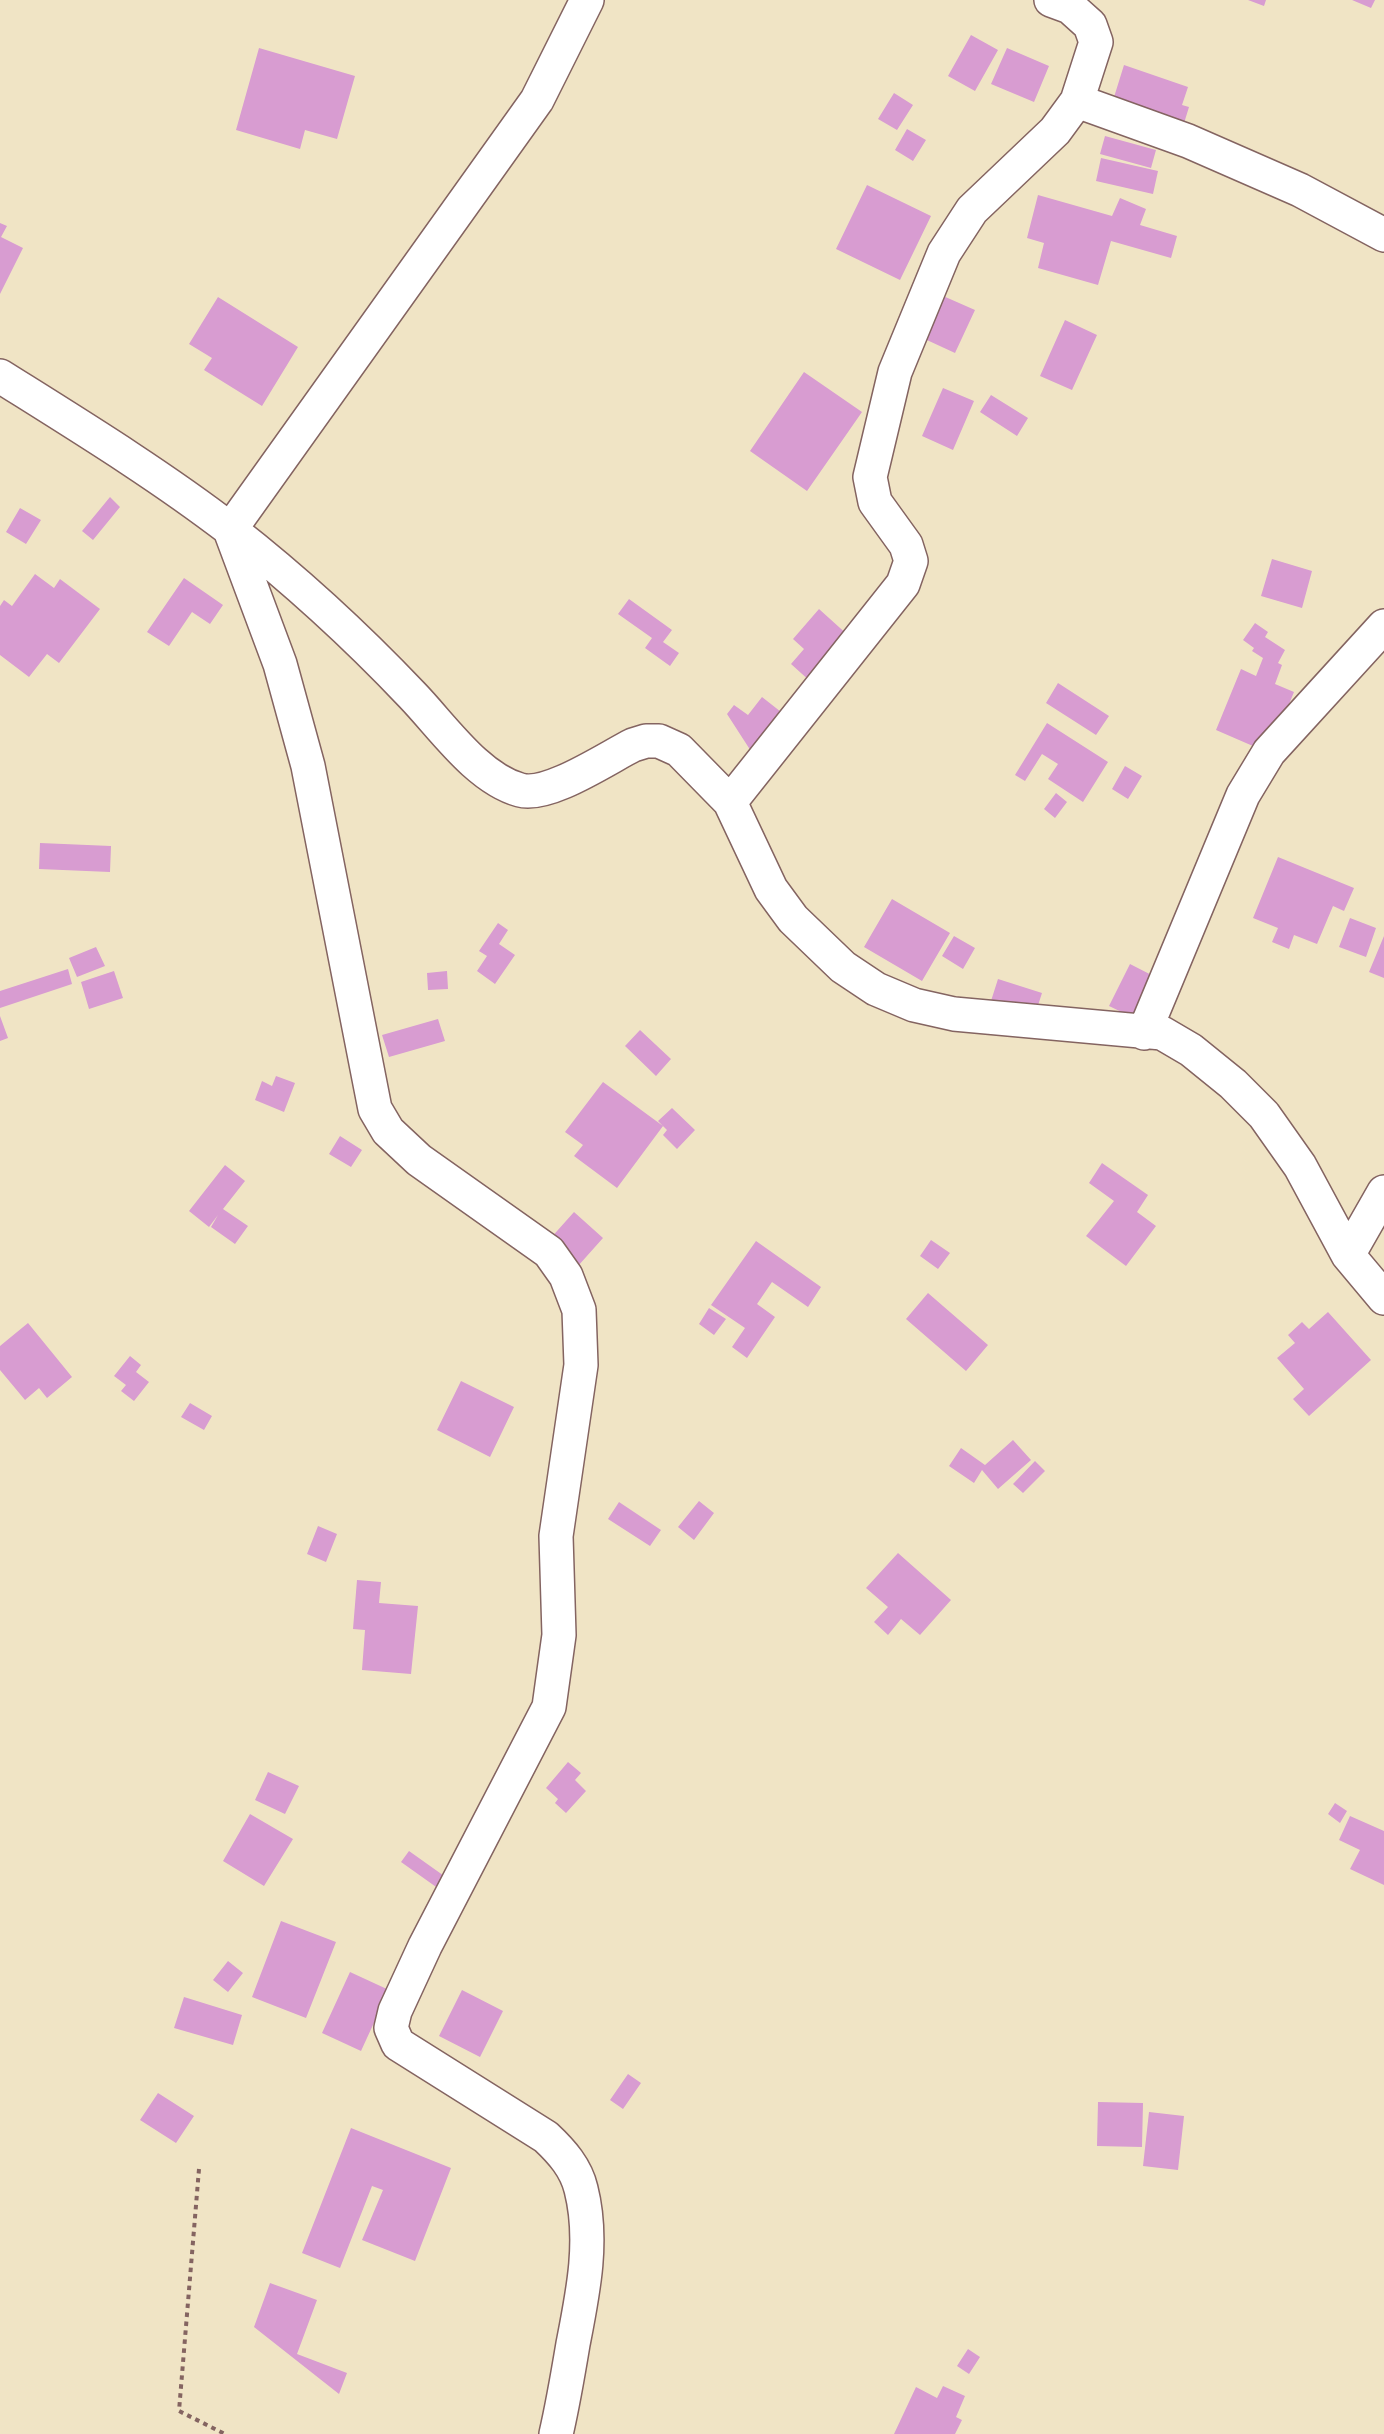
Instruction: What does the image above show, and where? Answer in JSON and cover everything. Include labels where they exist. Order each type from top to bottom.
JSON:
[{"type":"street","points":[[230,530],[537,100],[587,0]]},
{"type":"street","points":[[730,802],[903,584],[911,561],[906,545],[875,502],[870,477],[895,372],[944,253],[972,210],[1055,131],[1077,101],[1096,42],[1090,25],[1070,7],[1051,0]]},
{"type":"street","points":[[1077,101],[1229,158],[1300,190],[1384,235]]},
{"type":"street","points":[[0,376],[88,431],[230,530],[337,619],[413,695],[468,756],[500,780],[521,790],[540,790],[633,745],[646,741],[659,741],[679,750],[730,802],[771,890],[793,919],[843,967],[876,989],[914,1005],[954,1014],[1162,1034],[1191,1050],[1233,1084],[1264,1115],[1300,1166],[1348,1255],[1384,1298]]},
{"type":"street","points":[[230,530],[280,664],[308,766],[375,1109],[388,1131],[419,1160],[549,1252],[566,1276],[579,1310],[581,1365],[556,1536],[559,1635],[549,1707],[425,1946],[395,2011],[391,2028],[398,2044],[546,2137],[561,2151],[573,2169],[581,2188],[588,2230],[583,2291],[556,2434]]},
{"type":"street","points":[[1144,1033],[1244,795],[1269,752],[1384,626]]},
{"type":"street","points":[[1348,1255],[1384,1192]]},
{"type":"path","points":[[199,2169],[180,2411],[225,2434]]},
{"type":"building","points":[[1248,0],[1266,0],[1264,6]]},
{"type":"building","points":[[1352,0],[1375,0],[1371,8]]},
{"type":"building","points":[[971,35],[998,50],[975,91],[948,76]]},
{"type":"building","points":[[259,48],[355,76],[337,139],[305,130],[300,149],[236,130]]},
{"type":"building","points":[[1007,48],[1049,66],[1034,102],[991,84]]},
{"type":"building","points":[[1124,65],[1188,87],[1182,105],[1189,107],[1181,133],[1110,110]]},
{"type":"building","points":[[894,93],[913,105],[897,130],[878,119]]},
{"type":"building","points":[[907,129],[926,140],[913,161],[895,150]]},
{"type":"building","points":[[1105,136],[1156,150],[1151,168],[1100,154]]},
{"type":"building","points":[[1101,158],[1158,171],[1153,194],[1096,181]]},
{"type":"building","points":[[867,185],[931,216],[900,280],[836,249]]},
{"type":"building","points":[[1038,195],[1112,216],[1120,198],[1146,209],[1140,225],[1177,236],[1171,258],[1111,241],[1098,285],[1038,268],[1044,243],[1027,238]]},
{"type":"building","points":[[0,223],[7,226],[1,237],[23,248],[0,294]]},
{"type":"building","points":[[934,292],[975,310],[955,353],[916,335]]},
{"type":"building","points":[[218,297],[298,347],[262,406],[204,370],[212,358],[189,344]]},
{"type":"building","points":[[1065,320],[1097,335],[1072,390],[1040,376]]},
{"type":"building","points":[[804,372],[862,412],[807,491],[750,451]]},
{"type":"building","points":[[943,388],[974,401],[953,450],[922,436]]},
{"type":"building","points":[[991,395],[1028,418],[1017,436],[980,412]]},
{"type":"building","points":[[110,497],[120,507],[93,540],[82,531]]},
{"type":"building","points":[[20,508],[41,520],[26,544],[6,532]]},
{"type":"building","points":[[1272,559],[1312,571],[1302,608],[1261,596]]},
{"type":"building","points":[[35,574],[54,588],[60,579],[100,609],[59,663],[47,654],[29,677],[0,655],[0,606],[4,600],[12,606]]},
{"type":"building","points":[[184,578],[223,605],[210,624],[192,612],[169,646],[147,632]]},
{"type":"building","points":[[629,599],[672,630],[663,642],[679,653],[670,666],[645,648],[652,638],[618,614]]},
{"type":"building","points":[[819,609],[860,646],[821,691],[791,664],[804,649],[793,639]]},
{"type":"building","points":[[1255,623],[1268,632],[1265,637],[1285,650],[1278,663],[1282,665],[1275,684],[1294,692],[1269,753],[1216,730],[1241,669],[1256,676],[1263,658],[1252,651],[1254,648],[1243,640]]},
{"type":"building","points":[[1058,683],[1109,716],[1096,735],[1046,703]]},
{"type":"building","points":[[762,697],[790,719],[758,762],[727,714],[734,705],[748,715]]},
{"type":"building","points":[[1047,723],[1108,762],[1083,802],[1048,779],[1058,764],[1042,754],[1025,781],[1015,775]]},
{"type":"building","points":[[1125,766],[1142,776],[1128,799],[1112,789]]},
{"type":"building","points":[[1056,793],[1067,802],[1055,818],[1044,809]]},
{"type":"building","points":[[40,843],[111,846],[110,872],[39,869]]},
{"type":"building","points":[[1278,857],[1354,888],[1344,911],[1333,906],[1317,944],[1294,935],[1289,949],[1272,942],[1278,928],[1253,918]]},
{"type":"building","points":[[892,899],[950,933],[922,981],[864,947]]},
{"type":"building","points":[[1350,918],[1376,928],[1366,957],[1339,947]]},
{"type":"building","points":[[498,923],[508,930],[499,944],[515,955],[495,984],[477,971],[487,956],[479,951]]},
{"type":"building","points":[[954,936],[975,948],[963,969],[942,956]]},
{"type":"building","points":[[1384,936],[1384,978],[1369,972]]},
{"type":"building","points":[[96,947],[105,966],[77,977],[69,958]]},
{"type":"building","points":[[1130,964],[1171,985],[1151,1026],[1109,1006]]},
{"type":"building","points":[[68,969],[72,984],[0,1008],[0,991]]},
{"type":"building","points":[[114,971],[123,998],[89,1009],[81,982]]},
{"type":"building","points":[[447,971],[448,989],[428,990],[427,973]]},
{"type":"building","points":[[998,979],[1042,993],[1031,1027],[983,1026]]},
{"type":"building","points":[[0,1016],[8,1038],[0,1041]]},
{"type":"building","points":[[438,1019],[445,1041],[389,1057],[382,1035]]},
{"type":"building","points":[[640,1030],[671,1059],[656,1076],[625,1046]]},
{"type":"building","points":[[276,1076],[295,1083],[284,1112],[255,1100],[262,1081],[272,1086]]},
{"type":"building","points":[[603,1082],[663,1126],[617,1188],[574,1156],[583,1145],[565,1132]]},
{"type":"building","points":[[672,1108],[695,1130],[677,1149],[663,1135],[667,1130],[658,1121]]},
{"type":"building","points":[[340,1136],[362,1150],[351,1167],[329,1154]]},
{"type":"building","points":[[1102,1163],[1148,1195],[1137,1212],[1156,1226],[1126,1266],[1086,1236],[1114,1201],[1089,1183]]},
{"type":"building","points":[[225,1165],[245,1181],[223,1209],[248,1226],[235,1244],[211,1227],[218,1215],[209,1227],[189,1211]]},
{"type":"building","points":[[574,1212],[603,1238],[578,1266],[549,1240]]},
{"type":"building","points":[[931,1240],[950,1253],[938,1269],[920,1256]]},
{"type":"building","points":[[756,1241],[821,1287],[808,1307],[772,1282],[757,1304],[775,1317],[747,1358],[732,1347],[745,1328],[711,1305]]},
{"type":"building","points":[[928,1293],[988,1345],[966,1371],[906,1319]]},
{"type":"building","points":[[709,1308],[726,1319],[714,1335],[699,1324]]},
{"type":"building","points":[[1328,1312],[1371,1360],[1309,1416],[1293,1399],[1304,1389],[1277,1358],[1295,1343],[1288,1335],[1302,1322],[1309,1329]]},
{"type":"building","points":[[28,1323],[72,1377],[47,1398],[39,1388],[25,1400],[0,1370],[0,1346]]},
{"type":"building","points":[[130,1356],[141,1365],[136,1372],[149,1382],[134,1401],[121,1391],[126,1385],[114,1376]]},
{"type":"building","points":[[461,1381],[514,1407],[490,1457],[437,1430]]},
{"type":"building","points":[[190,1403],[212,1416],[204,1430],[181,1417]]},
{"type":"building","points":[[1013,1440],[1031,1460],[998,1489],[982,1470],[974,1483],[949,1466],[961,1448],[985,1465]]},
{"type":"building","points":[[1035,1461],[1045,1471],[1023,1493],[1013,1484]]},
{"type":"building","points":[[699,1501],[714,1513],[694,1540],[678,1527]]},
{"type":"building","points":[[619,1502],[661,1530],[650,1546],[608,1519]]},
{"type":"building","points":[[318,1526],[337,1534],[326,1562],[307,1554]]},
{"type":"building","points":[[898,1553],[951,1600],[920,1635],[901,1619],[888,1635],[874,1622],[888,1607],[866,1588]]},
{"type":"building","points":[[357,1580],[381,1582],[379,1603],[418,1606],[411,1674],[362,1670],[365,1630],[353,1629]]},
{"type":"building","points":[[568,1762],[581,1773],[575,1780],[586,1791],[566,1813],[555,1803],[558,1799],[546,1788]]},
{"type":"building","points":[[268,1772],[299,1786],[285,1814],[255,1800]]},
{"type":"building","points":[[1335,1803],[1347,1811],[1340,1823],[1328,1814]]},
{"type":"building","points":[[250,1814],[293,1839],[264,1886],[223,1861]]},
{"type":"building","points":[[1350,1816],[1384,1831],[1384,1885],[1350,1869],[1360,1850],[1339,1840]]},
{"type":"building","points":[[409,1851],[447,1878],[439,1889],[401,1862]]},
{"type":"building","points":[[281,1921],[336,1942],[306,2018],[252,1997]]},
{"type":"building","points":[[228,1961],[243,1973],[228,1992],[213,1980]]},
{"type":"building","points":[[350,1972],[389,1990],[361,2051],[322,2033]]},
{"type":"building","points":[[462,1990],[503,2011],[480,2057],[439,2036]]},
{"type":"building","points":[[184,1997],[242,2015],[233,2045],[174,2028]]},
{"type":"building","points":[[628,2074],[641,2083],[623,2109],[610,2100]]},
{"type":"building","points":[[158,2093],[194,2116],[176,2143],[140,2120]]},
{"type":"building","points":[[1098,2102],[1143,2103],[1142,2147],[1097,2146]]},
{"type":"building","points":[[1149,2112],[1184,2116],[1178,2170],[1143,2166]]},
{"type":"building","points":[[351,2128],[451,2168],[415,2261],[362,2240],[383,2190],[372,2186],[340,2268],[302,2253]]},
{"type":"building","points":[[270,2283],[317,2300],[297,2354],[347,2373],[339,2394],[254,2327]]},
{"type":"building","points":[[968,2349],[980,2357],[969,2374],[957,2366]]},
{"type":"building","points":[[943,2386],[965,2396],[956,2417],[962,2420],[955,2434],[894,2434],[916,2387],[937,2398]]}]
